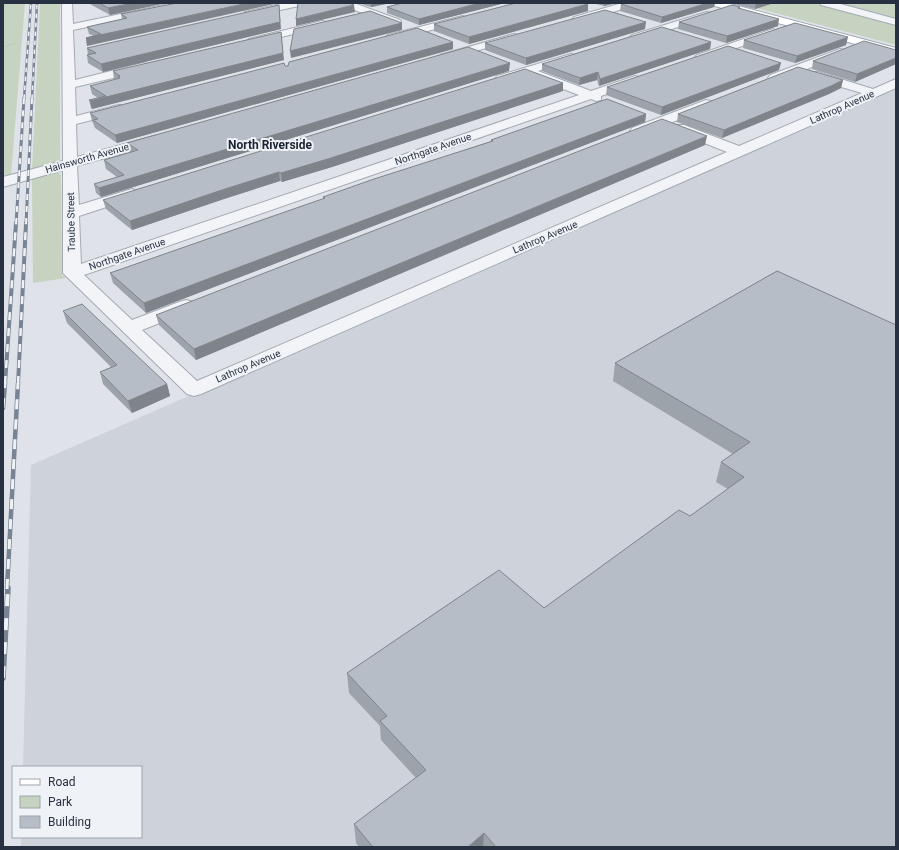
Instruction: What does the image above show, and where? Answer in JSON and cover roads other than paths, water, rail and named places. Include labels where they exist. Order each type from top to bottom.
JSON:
[{"type":"main road","points":[[715,3],[896,52]]},
{"type":"street","points":[[68,28],[188,3]]},
{"type":"street","points":[[237,17],[299,3]]},
{"type":"street","points":[[345,3],[438,38]]},
{"type":"street","points":[[565,22],[633,3]]},
{"type":"street","points":[[825,3],[896,22]]},
{"type":"street","name":"Traube Street","points":[[71,4],[68,28],[75,54],[69,86],[72,273]]},
{"type":"street","points":[[582,5],[627,18]]},
{"type":"street","points":[[625,40],[731,7]]},
{"type":"street","points":[[353,17],[389,8]]},
{"type":"street","points":[[846,9],[882,8]]},
{"type":"street","points":[[377,41],[473,16]]},
{"type":"street","points":[[246,43],[330,22]]},
{"type":"street","points":[[641,23],[684,36]]},
{"type":"street","points":[[690,61],[795,24]]},
{"type":"street","points":[[429,61],[527,33]]},
{"type":"street","points":[[706,42],[745,54]]},
{"type":"street","points":[[760,83],[864,43]]},
{"type":"street","points":[[452,44],[485,56]]},
{"type":"street","points":[[486,84],[582,54]]},
{"type":"street","points":[[505,64],[610,102]]},
{"type":"street","points":[[69,86],[153,65]]},
{"type":"street","points":[[782,65],[874,93]]},
{"type":"street","name":"Northgate Avenue","points":[[72,273],[646,76]]},
{"type":"street","name":"Lathrop Avenue","points":[[130,328],[194,390],[742,152],[896,83]]},
{"type":"street","points":[[621,137],[717,100]]},
{"type":"street","points":[[70,121],[132,105]]},
{"type":"street","points":[[647,116],[742,152]]},
{"type":"street","name":"Hainsworth Avenue","points":[[3,182],[172,134]]},
{"type":"street","points":[[71,213],[145,190]]},
{"type":"street","points":[[72,273],[130,328],[197,301]]},
{"type":"railway","points":[[24,99],[31,3]]},
{"type":"railway","points":[[32,99],[37,3]]},
{"type":"railway","points":[[16,224],[24,98]]},
{"type":"railway","points":[[26,224],[32,98]]},
{"type":"railway","points":[[5,384],[16,223]]},
{"type":"railway","points":[[18,384],[26,223]]},
{"type":"railway","points":[[3,408],[5,383]]},
{"type":"railway","points":[[7,589],[18,383]]},
{"type":"railway","points":[[3,678],[8,588]]},
{"type":"district","name":"North Riverside","points":[[270,145]]}]
